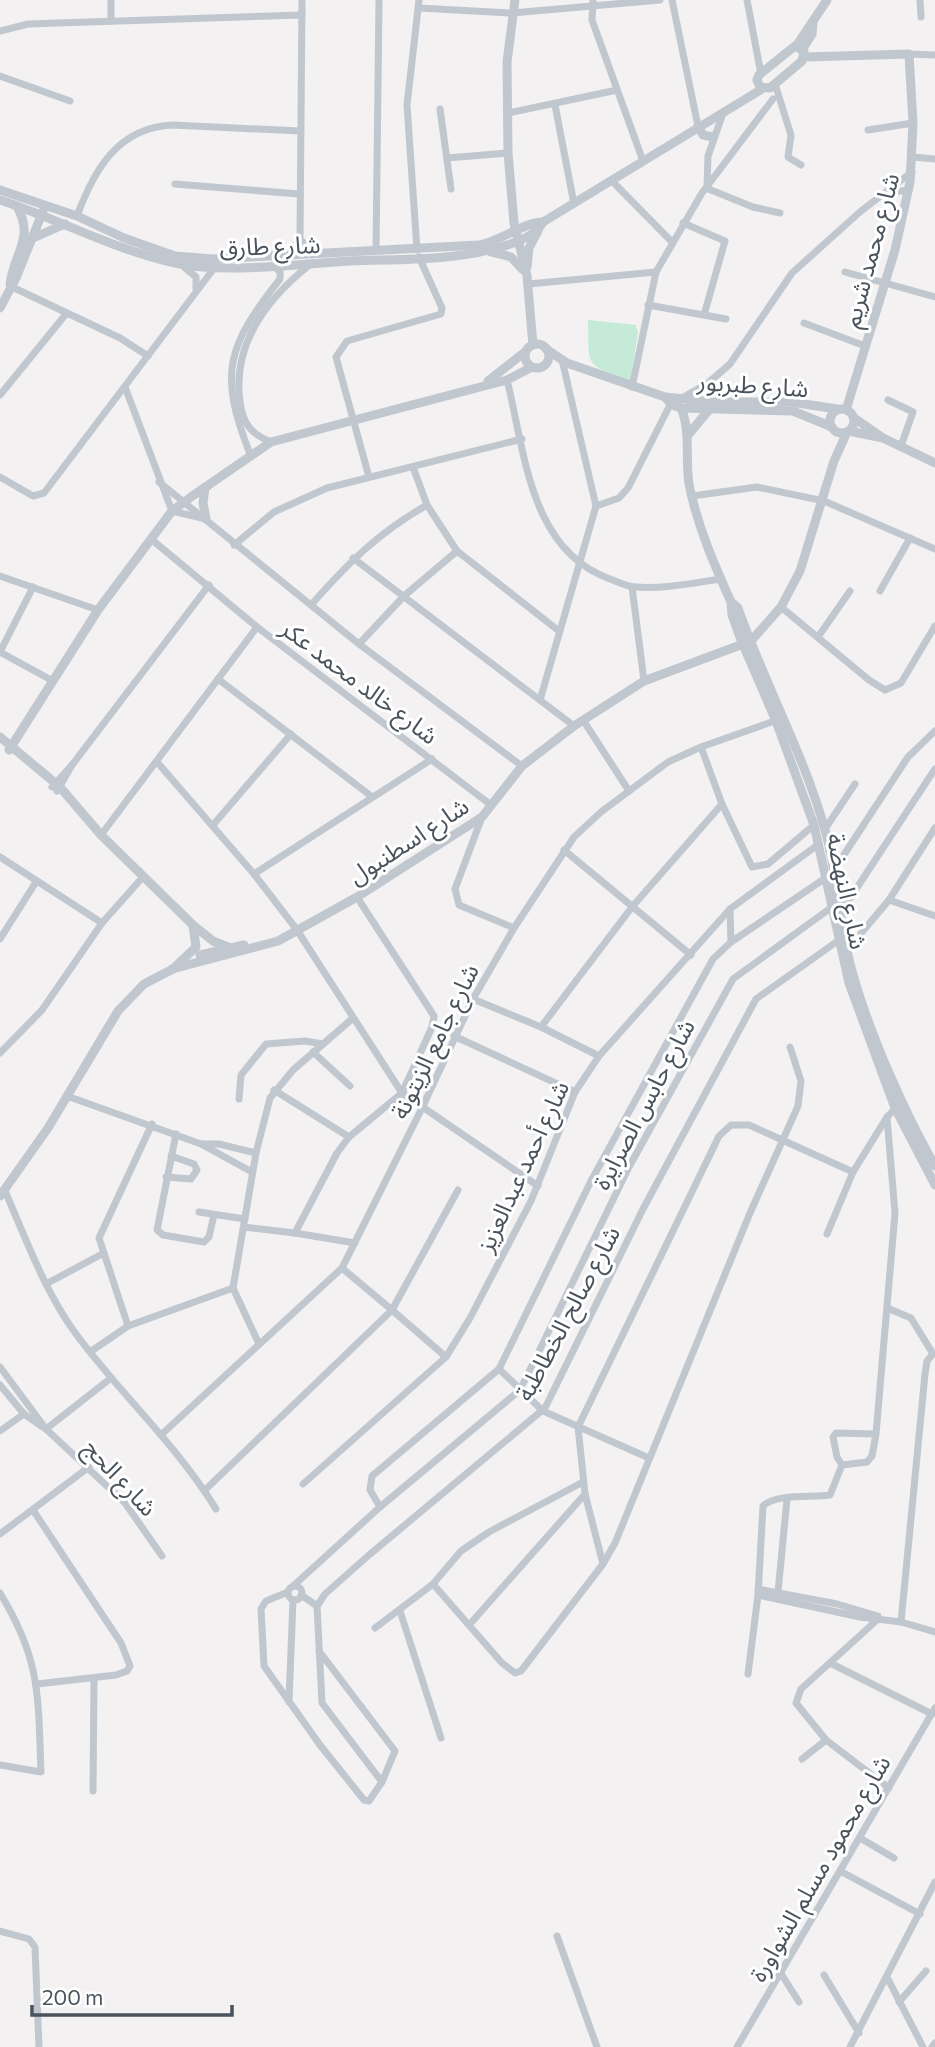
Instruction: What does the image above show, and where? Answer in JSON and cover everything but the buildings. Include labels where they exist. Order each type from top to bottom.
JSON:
[{"type":"street","points":[[111,0],[111,21]]},
{"type":"street","points":[[288,254],[300,239],[302,0]]},
{"type":"street","points":[[376,251],[379,0]]},
{"type":"street","points":[[515,0],[508,54],[508,153],[513,209],[527,280],[533,345]]},
{"type":"street","points":[[369,477],[336,365],[336,357],[342,345],[436,316],[443,310],[418,254],[407,105],[419,4],[512,13],[593,3],[660,0]]},
{"type":"street","points":[[673,0],[698,126],[703,135],[713,137]]},
{"type":"street","points":[[747,0],[762,84],[777,101]]},
{"type":"street","name":"شارع طارق","points":[[762,84],[775,84],[802,50],[811,34],[813,22],[827,0]]},
{"type":"street","points":[[920,0],[921,18]]},
{"type":"street","points":[[593,3],[592,20],[643,161]]},
{"type":"street","points":[[0,31],[28,24],[302,15]]},
{"type":"street","points":[[802,50],[827,55],[935,55]]},
{"type":"street","name":"شارع طارق","points":[[0,190],[44,210],[66,224],[144,255],[178,264],[273,265],[485,251],[518,236],[536,222],[541,226],[724,111],[762,84],[802,50]]},
{"type":"street","name":"شارع محمد شريم","points":[[842,410],[885,284],[909,190],[913,123],[908,54]]},
{"type":"street","points":[[0,76],[70,100]]},
{"type":"street","points":[[775,84],[777,101],[791,135],[788,157],[801,165]]},
{"type":"street","points":[[508,113],[617,90]]},
{"type":"street","points":[[632,387],[656,272],[707,187],[777,101]]},
{"type":"street","points":[[555,105],[574,204]]},
{"type":"street","points":[[440,109],[450,189]]},
{"type":"street","points":[[707,187],[706,169],[713,137],[724,111]]},
{"type":"street","points":[[868,130],[913,123]]},
{"type":"street","points":[[77,216],[99,165],[124,140],[136,133],[158,125],[300,131]]},
{"type":"street","points":[[447,158],[508,153]]},
{"type":"street","points":[[913,157],[935,159]]},
{"type":"street","points":[[596,506],[619,498],[628,488],[674,401],[726,369],[792,272],[912,172]]},
{"type":"street","points":[[612,181],[672,242]]},
{"type":"street","points":[[175,184],[299,194]]},
{"type":"street","points":[[707,187],[753,207],[780,213]]},
{"type":"street","points":[[885,193],[909,190]]},
{"type":"street","name":"شارع طارق","points":[[0,200],[17,206],[77,216],[124,238],[175,256],[213,258],[376,251],[418,254],[487,244],[518,236]]},
{"type":"street","points":[[0,308],[5,284],[26,230],[17,206]]},
{"type":"street","points":[[5,284],[32,239],[44,210]]},
{"type":"street","points":[[683,223],[725,241],[704,315]]},
{"type":"street","points":[[32,239],[48,229],[66,224]]},
{"type":"street","points":[[527,280],[529,248],[541,226]]},
{"type":"street","points":[[300,239],[313,253]]},
{"type":"street","points":[[485,251],[511,257],[527,280]]},
{"type":"street","points":[[271,442],[251,432],[242,413],[238,389],[241,356],[255,324],[284,288],[312,263]]},
{"type":"street","points":[[178,264],[196,277],[196,290]]},
{"type":"street","points":[[250,454],[233,406],[232,364],[248,320],[280,279],[279,269],[273,265]]},
{"type":"street","points":[[0,477],[33,496],[44,493],[215,266]]},
{"type":"street","points":[[527,280],[656,272]]},
{"type":"street","points":[[845,272],[935,297]]},
{"type":"street","points":[[5,284],[120,338],[148,356]]},
{"type":"street","points":[[648,305],[726,319]]},
{"type":"street","points":[[0,396],[66,314]]},
{"type":"street","points":[[804,323],[865,346]]},
{"type":"street","points":[[227,951],[193,925],[142,878],[56,787],[5,744],[29,716],[98,610],[172,512],[185,502],[250,454],[271,442],[507,380],[537,367],[548,360],[546,349],[533,345]]},
{"type":"street","points":[[476,388],[494,378],[533,345]]},
{"type":"street","name":"شارع طبربور","points":[[546,349],[565,364],[708,411],[793,411],[835,429]]},
{"type":"street","points":[[525,352],[526,361],[537,367]]},
{"type":"street","points":[[540,700],[596,506],[565,364]]},
{"type":"street","name":"شارع طبربور","points":[[537,367],[565,364]]},
{"type":"street","points":[[507,380],[531,484],[544,519],[551,532],[580,564],[632,587],[721,579]]},
{"type":"street","points":[[125,387],[172,512]]},
{"type":"street","points":[[888,400],[913,412],[901,446]]},
{"type":"street","name":"شارع طبربور","points":[[674,401],[781,401],[842,410]]},
{"type":"street","name":"شارع النهضة","points":[[674,401],[686,419],[692,496],[702,534],[732,602],[732,615],[748,639],[825,830],[837,910],[869,1019],[900,1107],[931,1153],[935,1166]]},
{"type":"street","points":[[834,461],[835,429],[832,418],[842,410],[883,438],[934,459]]},
{"type":"street","points":[[687,436],[708,411]]},
{"type":"street","points":[[834,461],[853,418]]},
{"type":"street","points":[[835,429],[883,438]]},
{"type":"street","points":[[234,545],[274,512],[294,501],[369,477],[522,439]]},
{"type":"street","name":"شارع اسطنبول","points":[[172,969],[287,935],[358,897],[482,817],[522,766],[583,720],[644,681],[715,655],[748,639],[780,607],[804,563],[834,461]]},
{"type":"street","points":[[413,467],[427,505],[457,551],[559,631]]},
{"type":"street","points":[[159,482],[359,644],[522,766]]},
{"type":"street","points":[[205,487],[202,503],[206,519]]},
{"type":"street","points":[[692,496],[758,487],[824,501],[935,549]]},
{"type":"street","points":[[311,605],[353,558],[380,534],[427,505]]},
{"type":"street","points":[[172,512],[206,519]]},
{"type":"street","points":[[880,591],[910,538]]},
{"type":"street","name":"شارع خالد محمد عكر","points":[[151,539],[257,627],[491,805]]},
{"type":"street","points":[[359,644],[404,596],[457,551]]},
{"type":"street","points":[[353,558],[574,726]]},
{"type":"street","points":[[0,576],[98,610]]},
{"type":"street","points":[[56,787],[209,585]]},
{"type":"street","points":[[33,587],[0,652],[53,681]]},
{"type":"street","points":[[632,587],[644,681]]},
{"type":"street","points":[[818,638],[850,591]]},
{"type":"street","points":[[780,607],[885,690],[901,683],[935,626]]},
{"type":"street","points":[[101,835],[257,627]]},
{"type":"street","points":[[218,679],[371,796]]},
{"type":"street","points":[[583,720],[629,790]]},
{"type":"street","name":"شارع النهضة","points":[[779,720],[818,844],[830,873]]},
{"type":"street","name":"شارع جامع الزيتونة","points":[[162,1434],[342,1268],[422,1108],[472,999],[514,928],[577,834],[629,790],[668,762],[701,747],[779,720]]},
{"type":"street","points":[[380,1507],[370,1490],[372,1476],[499,1369],[591,1181],[713,959],[731,942],[830,873],[908,757],[935,732]]},
{"type":"street","points":[[213,825],[291,734]]},
{"type":"street","points":[[701,747],[722,804],[752,867],[768,864],[814,825]]},
{"type":"street","points":[[254,874],[432,759]]},
{"type":"street","points":[[157,762],[254,874],[297,930],[402,1093],[538,1186]]},
{"type":"street","points":[[837,910],[935,769]]},
{"type":"street","points":[[825,830],[855,784]]},
{"type":"street","points":[[541,1027],[632,906],[722,804]]},
{"type":"street","points":[[482,817],[455,889],[456,900],[459,905],[514,928]]},
{"type":"street","points":[[847,950],[889,900],[935,828]]},
{"type":"street","name":"شارع أحمد عبدالعزيز","points":[[303,1484],[446,1357],[491,1279],[538,1186],[575,1091],[600,1056],[730,909],[818,844]]},
{"type":"street","points":[[924,846],[935,849]]},
{"type":"street","points":[[564,850],[691,956]]},
{"type":"street","points":[[0,857],[102,923]]},
{"type":"street","points":[[0,1052],[42,1010],[102,923],[142,878]]},
{"type":"street","points":[[0,939],[36,882]]},
{"type":"street","points":[[295,1233],[337,1153],[349,1137],[402,1093],[432,1027],[433,1011],[358,897]]},
{"type":"street","points":[[889,900],[935,916]]},
{"type":"street","points":[[730,909],[731,942]]},
{"type":"street","name":"شارع النهضة","points":[[837,910],[839,940],[849,983],[935,1185]]},
{"type":"street","name":"شارع حابس الصرايرة","points":[[289,1702],[261,1658],[261,1609],[266,1601],[290,1589],[380,1507],[520,1391],[629,1167],[733,979],[837,910]]},
{"type":"street","points":[[193,925],[213,951],[227,951]]},
{"type":"street","points":[[172,969],[195,947],[193,925]]},
{"type":"street","name":"شارع صالح الخطاطبة","points":[[317,1606],[325,1594],[369,1555],[543,1411],[643,1209],[756,999],[839,940]]},
{"type":"street","name":"شارع اسطنبول","points":[[2,1194],[67,1096],[118,1011],[144,984],[213,951]]},
{"type":"street","points":[[472,999],[541,1027],[600,1056]]},
{"type":"street","points":[[259,1344],[233,1288],[252,1172],[274,1090],[352,1019]]},
{"type":"street","points":[[454,1036],[575,1091]]},
{"type":"street","points":[[239,1099],[241,1075],[266,1044],[305,1041],[323,1044]]},
{"type":"street","points":[[433,1584],[470,1623],[502,1663],[518,1673],[603,1564],[615,1543],[801,1093],[790,1047]]},
{"type":"street","points":[[313,1052],[350,1086]]},
{"type":"street","points":[[274,1090],[349,1137]]},
{"type":"street","points":[[67,1096],[201,1144],[252,1172]]},
{"type":"street","points":[[827,1234],[853,1171],[887,1117],[900,1107]]},
{"type":"street","points":[[842,1465],[863,1464],[870,1460],[876,1434],[895,1213],[887,1117]]},
{"type":"street","points":[[603,1564],[585,1494],[578,1427],[719,1136],[725,1129],[738,1123],[853,1171]]},
{"type":"street","points":[[128,1326],[102,1254],[100,1230],[152,1125]]},
{"type":"street","points":[[176,1134],[166,1177],[159,1233],[204,1242],[209,1237],[214,1214]]},
{"type":"street","points":[[201,1144],[219,1144],[256,1153]]},
{"type":"street","points":[[166,1177],[191,1179],[197,1170],[194,1164],[171,1156]]},
{"type":"street","points":[[205,1490],[392,1310],[458,1190]]},
{"type":"street","points":[[2,1194],[63,1315],[111,1378],[162,1434],[205,1490],[216,1509]]},
{"type":"street","points":[[199,1212],[355,1243]]},
{"type":"street","points":[[46,1284],[102,1254]]},
{"type":"street","points":[[342,1268],[446,1357]]},
{"type":"street","points":[[90,1352],[128,1326],[233,1288]]},
{"type":"street","points":[[887,1308],[911,1318],[934,1356],[925,1374],[901,1622]]},
{"type":"street","name":"شارع الحج","points":[[0,1367],[46,1429]]},
{"type":"street","points":[[499,1369],[543,1411],[649,1458]]},
{"type":"street","points":[[46,1429],[111,1378]]},
{"type":"street","name":"شارع الحج","points":[[0,1385],[24,1414],[46,1429],[125,1503],[162,1556]]},
{"type":"street","points":[[0,1431],[24,1414]]},
{"type":"street","points":[[842,1465],[835,1452],[833,1437],[836,1433],[876,1434]]},
{"type":"street","points":[[748,1674],[758,1592],[763,1506],[768,1502],[830,1495],[842,1465]]},
{"type":"street","points":[[0,1534],[89,1467]]},
{"type":"street","points":[[375,1628],[433,1584],[461,1551],[523,1511],[583,1482]]},
{"type":"street","points":[[470,1623],[585,1494]]},
{"type":"street","points":[[778,1592],[787,1499]]},
{"type":"street","points":[[33,1510],[121,1643],[129,1661],[127,1671],[94,1678],[37,1684]]},
{"type":"street","points":[[319,1651],[394,1750],[395,1756],[382,1782],[372,1800],[364,1800],[289,1702],[293,1600],[290,1589],[299,1587],[301,1595],[317,1606],[319,1651],[322,1703],[382,1782]]},
{"type":"street","points":[[0,1592],[29,1650],[37,1684],[41,1772],[0,1765]]},
{"type":"street","points":[[758,1592],[778,1592],[935,1632]]},
{"type":"street","points":[[758,1592],[824,1605]]},
{"type":"street","points":[[293,1600],[301,1595]]},
{"type":"street","points":[[836,1608],[877,1620],[888,1620]]},
{"type":"street","points":[[400,1611],[441,1738]]},
{"type":"street","points":[[877,1620],[801,1689],[796,1699],[798,1707],[826,1740],[889,1788]]},
{"type":"street","points":[[831,1663],[933,1711]]},
{"type":"street","points":[[93,1791],[94,1678]]},
{"type":"street","name":"شارع محمود مسلم الشواورة","points":[[737,2047],[842,1872],[933,1711]]},
{"type":"street","points":[[802,1759],[826,1740]]},
{"type":"street","points":[[860,1838],[894,1858]]},
{"type":"street","points":[[842,1872],[920,1914]]},
{"type":"street","points":[[850,2047],[888,1979],[935,1882]]},
{"type":"street","points":[[0,1931],[29,1939],[36,1947],[39,2047]]},
{"type":"street","points":[[557,1936],[597,2047]]},
{"type":"street","points":[[899,2002],[926,1971]]},
{"type":"street","points":[[780,1972],[799,2002]]},
{"type":"street","points":[[824,1975],[859,2033]]},
{"type":"street","points":[[888,1979],[923,2047]]},
{"type":"green space","points":[[588,320],[636,325],[638,332],[630,382],[604,371],[592,362]]}]
